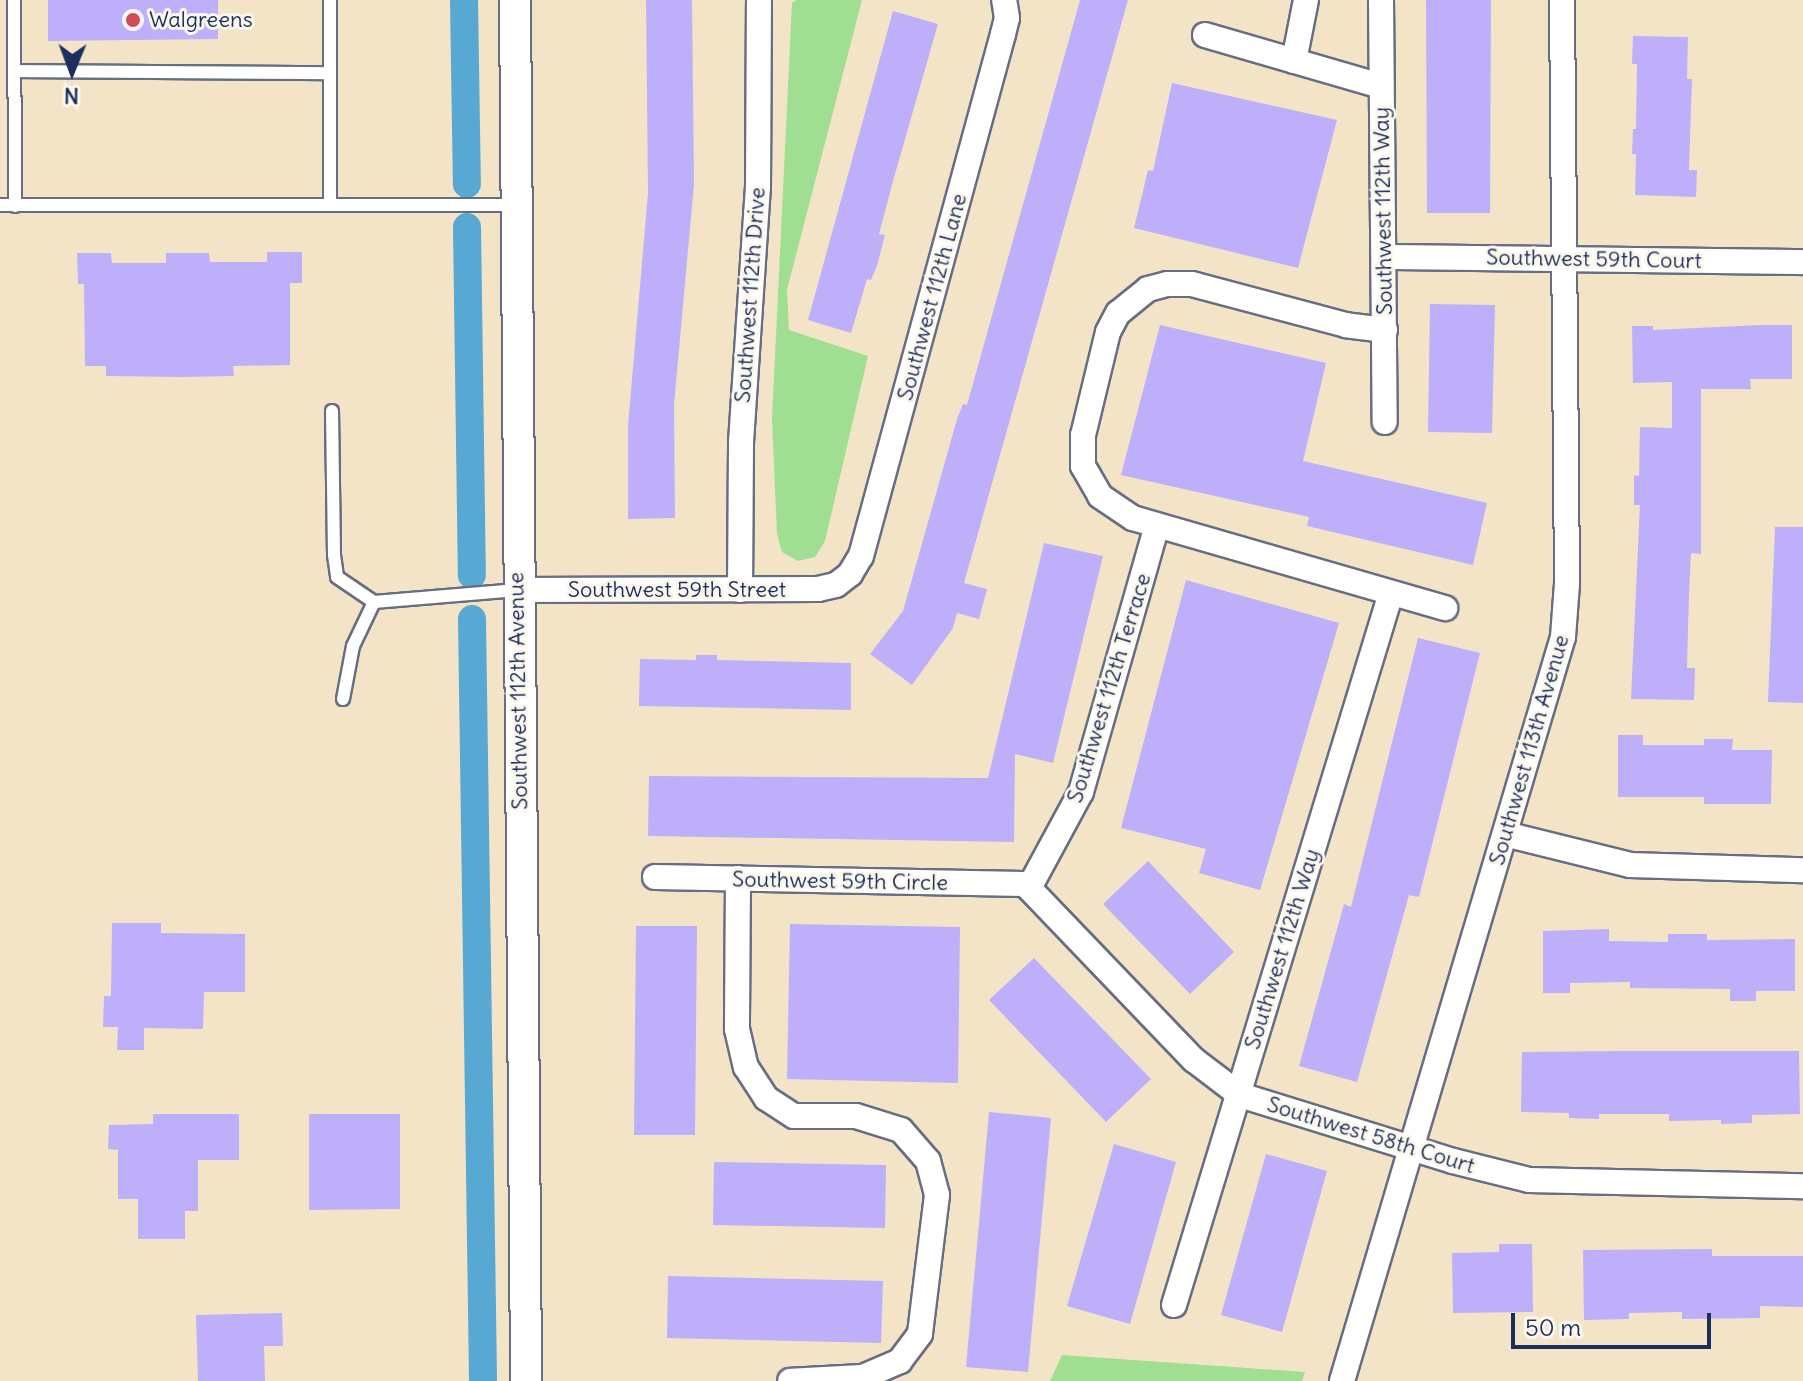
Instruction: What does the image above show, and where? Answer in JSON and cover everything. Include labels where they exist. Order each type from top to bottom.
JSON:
[{"type":"street","name":"Southwest 112th Avenue","points":[[515,0],[517,590],[526,1381]]},
{"type":"street","name":"Southwest 112th Drive","points":[[740,590],[741,442],[758,187],[759,0]]},
{"type":"street","name":"Southwest 112th Lane","points":[[836,585],[850,574],[861,556],[1003,34],[1007,18],[1004,0]]},
{"type":"street","points":[[1294,61],[1306,0]]},
{"type":"street","name":"Southwest 112th Way","points":[[1381,0],[1385,422]]},
{"type":"street","name":"Southwest 113th Avenue","points":[[1342,1381],[1563,637],[1567,584],[1562,0]]},
{"type":"street","points":[[1205,35],[1381,86]]},
{"type":"street","name":"Southwest 59th Court","points":[[1385,257],[1803,262]]},
{"type":"street","points":[[1385,330],[1346,325],[1192,284],[1167,284],[1133,298],[1118,313],[1108,332],[1080,451],[1088,480],[1100,496],[1115,508],[1157,526],[1445,608]]},
{"type":"street","name":"Southwest 112th Terrace","points":[[1027,886],[1081,792],[1157,526]]},
{"type":"street","name":"Southwest 59th Street","points":[[517,590],[818,589],[836,585]]},
{"type":"street","name":"Southwest 112th Way","points":[[1174,1305],[1391,593]]},
{"type":"street","points":[[1505,834],[1630,865],[1803,870]]},
{"type":"street","name":"Southwest 59th Circle","points":[[655,877],[1027,886]]},
{"type":"street","points":[[738,878],[737,1029],[746,1067],[766,1098],[794,1116],[856,1116],[901,1130],[928,1161],[937,1195],[920,1334],[900,1361],[863,1377],[790,1381]]},
{"type":"street","name":"Southwest 58th Court","points":[[1027,886],[1194,1060],[1240,1095],[1498,1174],[1541,1181],[1803,1186]]},
{"type":"lane","points":[[14,0],[15,206]]},
{"type":"lane","points":[[330,0],[330,205]]},
{"type":"lane","points":[[15,71],[330,73]]},
{"type":"lane","points":[[0,205],[514,205]]},
{"type":"lane","points":[[332,411],[337,577],[374,602],[517,590]]},
{"type":"lane","points":[[343,699],[353,646],[374,602]]},
{"type":"green space","points":[[796,0],[862,0],[787,290],[789,330],[868,356],[825,541],[815,557],[798,561],[782,552],[777,534],[772,419],[792,3]]},
{"type":"green space","points":[[1062,1355],[1305,1372],[1302,1381],[1050,1381]]},
{"type":"building","name":"Walgreens","points":[[48,0],[218,0],[218,39],[48,41]]},
{"type":"building","points":[[646,0],[692,0],[694,184],[674,405],[675,518],[628,519],[628,426],[648,193]]},
{"type":"building","points":[[1080,0],[1128,0],[964,583],[987,589],[979,619],[957,613],[953,628],[912,685],[870,654],[903,611],[957,419],[963,404],[967,405]]},
{"type":"building","points":[[1426,0],[1491,0],[1490,213],[1427,213]]},
{"type":"building","points":[[893,11],[938,24],[879,234],[885,235],[877,266],[871,280],[867,279],[851,333],[808,320]]},
{"type":"building","points":[[1633,36],[1688,37],[1687,79],[1692,79],[1689,170],[1697,170],[1696,197],[1635,195],[1636,154],[1632,154],[1633,129],[1636,129],[1637,64],[1632,64]]},
{"type":"building","points":[[1172,83],[1337,120],[1298,268],[1134,228],[1148,170],[1153,171]]},
{"type":"building","points":[[267,252],[302,252],[302,283],[290,283],[290,365],[233,366],[234,376],[181,377],[106,376],[106,366],[85,366],[84,284],[78,284],[77,253],[111,253],[112,263],[166,263],[166,253],[209,253],[210,262],[267,262]]},
{"type":"building","points":[[1430,304],[1495,305],[1492,433],[1428,432]]},
{"type":"building","points":[[1160,325],[1326,363],[1303,461],[1487,503],[1473,565],[1307,526],[1309,517],[1121,475]]},
{"type":"building","points":[[1792,325],[1792,379],[1750,379],[1751,389],[1701,389],[1701,554],[1691,553],[1687,668],[1695,668],[1694,700],[1631,699],[1640,505],[1634,505],[1634,475],[1639,476],[1640,427],[1672,428],[1672,382],[1633,383],[1632,326],[1653,326],[1653,330]]},
{"type":"building","points":[[1775,527],[1803,527],[1803,703],[1768,702]]},
{"type":"building","points":[[1044,543],[1103,556],[1053,763],[1015,754],[1014,842],[648,836],[649,776],[988,778]]},
{"type":"building","points":[[1186,580],[1339,623],[1260,890],[1199,873],[1206,849],[1121,828]]},
{"type":"building","points":[[1418,638],[1480,653],[1419,897],[1409,895],[1357,1082],[1299,1066],[1344,904],[1351,907]]},
{"type":"building","points":[[696,655],[717,655],[717,660],[851,663],[851,710],[639,706],[640,659],[696,660]]},
{"type":"building","points":[[1618,735],[1643,735],[1643,745],[1704,745],[1704,739],[1733,739],[1732,750],[1772,750],[1771,804],[1704,804],[1704,797],[1618,797]]},
{"type":"building","points":[[1148,861],[1234,952],[1190,994],[1103,904]]},
{"type":"building","points":[[112,923],[161,923],[161,933],[245,934],[245,992],[204,992],[203,1029],[144,1028],[144,1050],[117,1050],[118,1027],[103,1027],[104,996],[111,996]]},
{"type":"building","points":[[790,924],[960,927],[958,1083],[787,1079]]},
{"type":"building","points":[[636,926],[697,926],[695,1135],[634,1135]]},
{"type":"building","points":[[1609,929],[1609,941],[1668,942],[1668,934],[1707,934],[1707,940],[1795,939],[1795,991],[1756,991],[1756,1001],[1730,1001],[1730,989],[1630,988],[1630,982],[1570,983],[1570,993],[1543,993],[1543,931]]},
{"type":"building","points":[[1034,958],[1151,1079],[1106,1122],[989,1000]]},
{"type":"building","points":[[1799,1051],[1800,1114],[1752,1115],[1752,1123],[1721,1124],[1721,1120],[1669,1121],[1669,1114],[1599,1114],[1599,1119],[1569,1118],[1569,1113],[1521,1112],[1522,1052]]},
{"type":"building","points":[[989,1112],[1051,1118],[1028,1372],[966,1367]]},
{"type":"building","points":[[153,1114],[239,1114],[239,1160],[198,1160],[198,1211],[185,1211],[185,1239],[138,1239],[138,1199],[118,1199],[118,1150],[108,1149],[109,1125],[153,1124]]},
{"type":"building","points":[[309,1114],[400,1114],[400,1209],[309,1210]]},
{"type":"building","points":[[1114,1144],[1176,1162],[1130,1324],[1067,1306]]},
{"type":"building","points":[[1266,1154],[1327,1171],[1282,1332],[1221,1315]]},
{"type":"building","points":[[714,1162],[886,1165],[885,1228],[713,1225]]},
{"type":"building","points":[[1499,1244],[1532,1244],[1533,1312],[1453,1313],[1452,1253],[1499,1252]]},
{"type":"building","points":[[1712,1249],[1712,1256],[1803,1256],[1803,1307],[1760,1306],[1760,1318],[1682,1319],[1682,1312],[1629,1313],[1629,1319],[1584,1320],[1583,1250]]},
{"type":"building","points":[[668,1276],[883,1281],[881,1343],[667,1338]]},
{"type":"building","points":[[282,1313],[283,1346],[264,1346],[265,1381],[198,1381],[196,1315]]},
{"type":"waterway","points":[[464,0],[467,184]]},
{"type":"waterway","points":[[467,227],[472,575]]},
{"type":"waterway","points":[[472,619],[483,1381]]},
{"type":"place","name":"Walgreens","points":[[133,20]]}]
